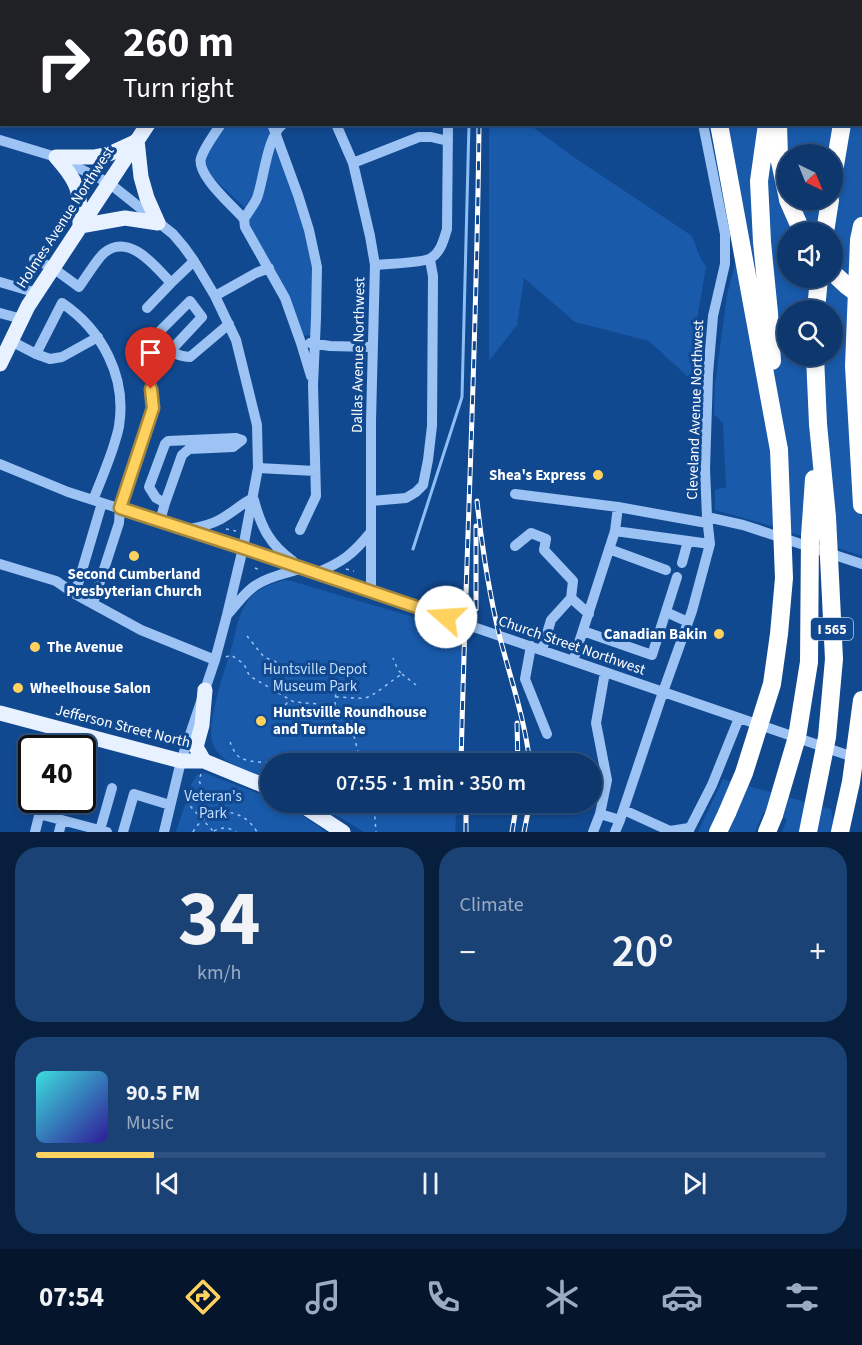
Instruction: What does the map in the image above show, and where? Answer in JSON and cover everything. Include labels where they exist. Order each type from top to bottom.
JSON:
[{"type":"highway","points":[[719,126],[779,450]]},
{"type":"highway","points":[[718,832],[744,773],[772,684],[784,578],[779,450],[759,181],[767,126]]},
{"type":"highway","points":[[778,126],[779,144]]},
{"type":"highway","points":[[839,144],[842,126]]},
{"type":"highway","points":[[862,226],[859,240],[854,366],[862,505]]},
{"type":"highway","points":[[843,282],[862,297]]},
{"type":"highway","name":"I 565","points":[[808,832],[827,737],[834,659],[827,517],[818,424],[815,366]]},
{"type":"highway","points":[[771,824],[797,737],[808,662],[810,536],[818,424]]},
{"type":"highway","points":[[840,832],[851,782],[862,700]]},
{"type":"main road","name":"Holmes Avenue Northwest","points":[[0,362],[37,292],[147,126]]},
{"type":"main road","points":[[56,157],[94,158],[109,154],[138,140],[141,177],[158,223]]},
{"type":"main road","points":[[56,157],[70,173],[79,191],[80,226],[124,218],[158,223]]},
{"type":"main road","points":[[203,768],[196,747],[202,725],[205,690]]},
{"type":"main road","name":"Jefferson Street North","points":[[0,713],[181,761],[260,785]]},
{"type":"main road","points":[[314,813],[343,832]]},
{"type":"street","points":[[220,126],[201,159],[201,168],[207,178],[244,219],[245,226],[285,298],[314,385]]},
{"type":"street","name":"Dallas Avenue Northwest","points":[[337,126],[353,163],[375,265],[372,347],[371,592]]},
{"type":"street","points":[[375,265],[430,260],[437,254],[447,229],[448,126]]},
{"type":"street","name":"Cleveland Avenue Northwest","points":[[615,832],[688,622],[710,544],[705,469],[708,374],[713,316],[725,264],[725,234],[703,126]]},
{"type":"street","points":[[244,219],[257,198],[263,169],[277,127]]},
{"type":"street","points":[[277,127],[309,230],[317,267],[314,385],[316,496],[300,530]]},
{"type":"street","points":[[353,163],[419,137],[448,141]]},
{"type":"street","points":[[0,140],[56,157],[109,183],[173,234],[194,261],[215,296],[239,350],[256,425],[258,468],[243,548],[227,615],[215,660],[181,761],[164,832]]},
{"type":"street","points":[[34,259],[53,268],[79,288],[104,253],[114,247],[125,247],[136,250],[149,259],[171,283]]},
{"type":"street","points":[[371,501],[406,498],[423,485],[432,426],[433,276],[430,260]]},
{"type":"street","points":[[147,308],[194,261]]},
{"type":"street","points":[[215,296],[269,268]]},
{"type":"street","points":[[0,282],[37,292]]},
{"type":"street","points":[[93,603],[119,523],[120,508],[153,408],[149,352],[151,340],[190,301],[202,317],[171,352]]},
{"type":"street","points":[[36,354],[62,303],[83,320],[98,337],[112,366],[121,400],[119,427],[75,594]]},
{"type":"street","points":[[0,313],[22,319]]},
{"type":"street","points":[[151,340],[165,350],[190,357],[229,324]]},
{"type":"street","points":[[11,341],[50,359],[62,357],[98,337]]},
{"type":"street","points":[[301,343],[372,347]]},
{"type":"street","points":[[165,503],[156,498],[149,487],[168,441],[236,438],[257,440]]},
{"type":"street","points":[[160,521],[182,455],[182,440]]},
{"type":"street","points":[[182,455],[189,449],[233,447],[242,440]]},
{"type":"street","name":"Church Street Northwest","points":[[0,464],[68,492],[303,568],[862,760]]},
{"type":"street","points":[[258,468],[315,471]]},
{"type":"street","points":[[515,494],[742,525],[862,564]]},
{"type":"street","points":[[187,530],[216,522],[253,498]]},
{"type":"street","points":[[253,498],[259,518],[279,552],[303,568]]},
{"type":"street","points":[[573,661],[615,531],[618,507]]},
{"type":"street","points":[[615,531],[710,544]]},
{"type":"street","points":[[316,573],[350,556],[371,532]]},
{"type":"street","points":[[515,546],[531,533],[546,539],[544,550],[573,581],[571,598],[551,620],[536,648],[525,679],[547,734]]},
{"type":"street","points":[[682,563],[688,541]]},
{"type":"street","points":[[609,549],[666,570]]},
{"type":"street","points":[[0,564],[56,581],[141,630],[215,660]]},
{"type":"street","points":[[227,615],[247,592],[258,584],[303,568]]},
{"type":"street","points":[[583,631],[652,655],[677,577]]},
{"type":"street","points":[[571,598],[589,614]]},
{"type":"street","points":[[666,612],[688,622]]},
{"type":"street","points":[[593,832],[600,814],[607,780],[596,723],[605,672]]},
{"type":"street","points":[[600,814],[622,815],[670,831],[688,830],[712,785],[739,718]]},
{"type":"street","points":[[61,735],[62,730]]},
{"type":"street","points":[[35,832],[39,814],[84,829],[104,831],[112,788]]},
{"type":"street","points":[[123,832],[134,794],[170,806]]},
{"type":"street","points":[[58,832],[62,820]]},
{"type":"path","points":[[226,529],[236,531]]},
{"type":"path","points":[[247,636],[264,657],[281,664]]},
{"type":"path","points":[[227,658],[231,655],[244,664],[249,675],[289,699],[298,702],[335,705],[344,711],[349,716],[358,753]]},
{"type":"path","points":[[393,658],[398,670],[416,685]]},
{"type":"path","points":[[335,705],[337,674]]},
{"type":"path","points":[[336,697],[365,698],[372,696],[402,674]]},
{"type":"path","points":[[281,711],[289,699]]},
{"type":"path","points":[[230,742],[237,755],[246,760],[260,761]]},
{"type":"path","points":[[203,768],[199,780],[201,786],[194,793],[190,806],[214,832],[221,828],[235,832]]},
{"type":"path","points":[[193,832],[203,819],[224,812],[235,813],[245,818],[257,832]]},
{"type":"path","points":[[374,813],[376,832]]},
{"type":"green space","points":[[224,126],[269,126],[303,218],[314,274],[312,335],[301,336],[252,232],[245,208],[208,173],[204,159]]},
{"type":"green space","points":[[489,126],[531,126],[692,236],[706,267],[693,343],[699,387],[649,341],[575,322],[524,278],[517,325],[489,361]]},
{"type":"green space","points":[[726,126],[862,126],[862,556],[715,510],[715,490],[726,487],[723,423],[714,414],[715,385],[727,295],[744,229]]},
{"type":"green space","name":"Huntsville Depot Museum Park","points":[[285,580],[291,581],[410,616],[464,636],[458,753],[260,753],[260,776],[237,767],[222,757],[213,744],[211,735],[217,696],[239,619],[249,599],[265,587]]},
{"type":"green space","name":"Veteran's Park","points":[[205,773],[260,794],[260,813],[298,813],[326,832],[176,832],[192,783],[197,775]]},
{"type":"green space","points":[[723,779],[831,809],[835,832],[782,832],[787,819],[764,811],[755,832],[698,832]]},
{"type":"green space","points":[[333,813],[456,813],[455,832],[364,832]]},
{"type":"waterway","points":[[413,549],[462,397],[469,126]]},
{"type":"railway","points":[[461,753],[479,126]]},
{"type":"railway","points":[[477,501],[492,604],[529,753]]},
{"type":"railway","points":[[476,526],[476,609]]},
{"type":"railway","points":[[517,723],[518,753]]},
{"type":"railway","points":[[466,813],[466,832]]},
{"type":"railway","points":[[512,832],[515,813]]},
{"type":"railway","points":[[524,832],[528,813]]},
{"type":"place","name":"Shea's Express","points":[[598,475]]},
{"type":"place","name":"Second Cumberland Presbyterian Church","points":[[134,556]]},
{"type":"place","name":"Canadian Bakin","points":[[719,634]]},
{"type":"place","name":"The Avenue","points":[[35,647]]},
{"type":"place","name":"Wheelhouse Salon","points":[[18,688]]},
{"type":"place","name":"Huntsville Roundhouse and Turntable","points":[[261,721]]},
{"type":"route","points":[[151,389],[153,408],[120,508],[446,617]]}]
